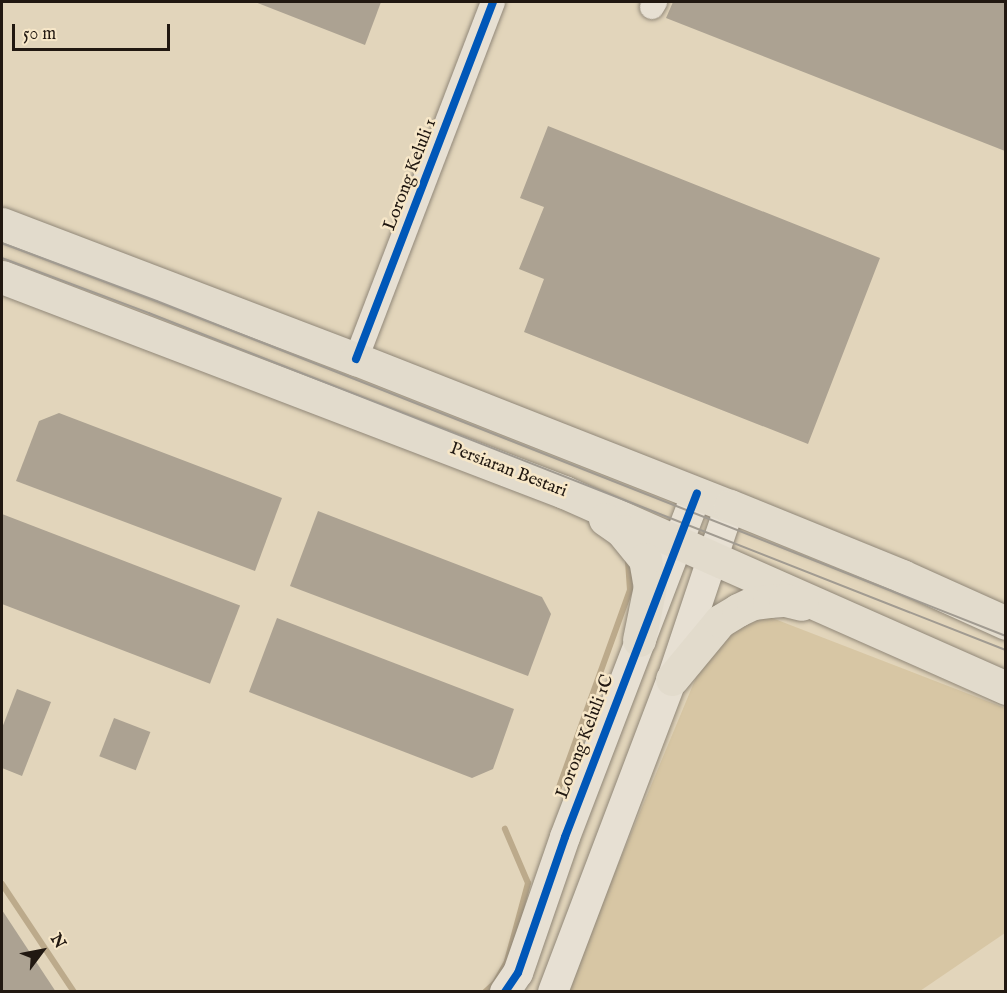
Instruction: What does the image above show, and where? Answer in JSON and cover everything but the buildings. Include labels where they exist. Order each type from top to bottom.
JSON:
[{"type":"main road","points":[[2,224],[698,493],[902,576],[1005,623]]},
{"type":"main road","name":"Persiaran Bestari","points":[[2,277],[564,492],[680,541],[1005,688]]},
{"type":"main road","points":[[564,492],[622,531],[645,559],[650,585],[639,640]]},
{"type":"main road","points":[[672,679],[720,621],[753,603],[785,600],[853,620]]},
{"type":"street","name":"Lorong Keluli 1","points":[[356,359],[493,2]]},
{"type":"street","name":"Lorong Keluli 1C","points":[[505,992],[518,973],[565,837],[639,640],[698,493]]},
{"type":"street","points":[[553,992],[672,679],[730,506]]},
{"type":"shaded area","points":[[767,616],[1005,708],[1005,933],[920,991],[565,992],[705,656],[723,637],[742,625]]},
{"type":"waterway","points":[[558,790],[630,590],[628,559]]},
{"type":"waterway","points":[[485,992],[495,983],[507,961],[528,883],[505,829]]},
{"type":"waterway","points":[[2,884],[74,992]]},
{"type":"tram line","points":[[2,243],[157,301],[1006,636]]},
{"type":"tram line","points":[[2,258],[149,313],[1006,650]]},
{"type":"cycle path","points":[[356,359],[493,2]]},
{"type":"cycle path","points":[[505,992],[518,973],[565,837],[697,493]]}]
